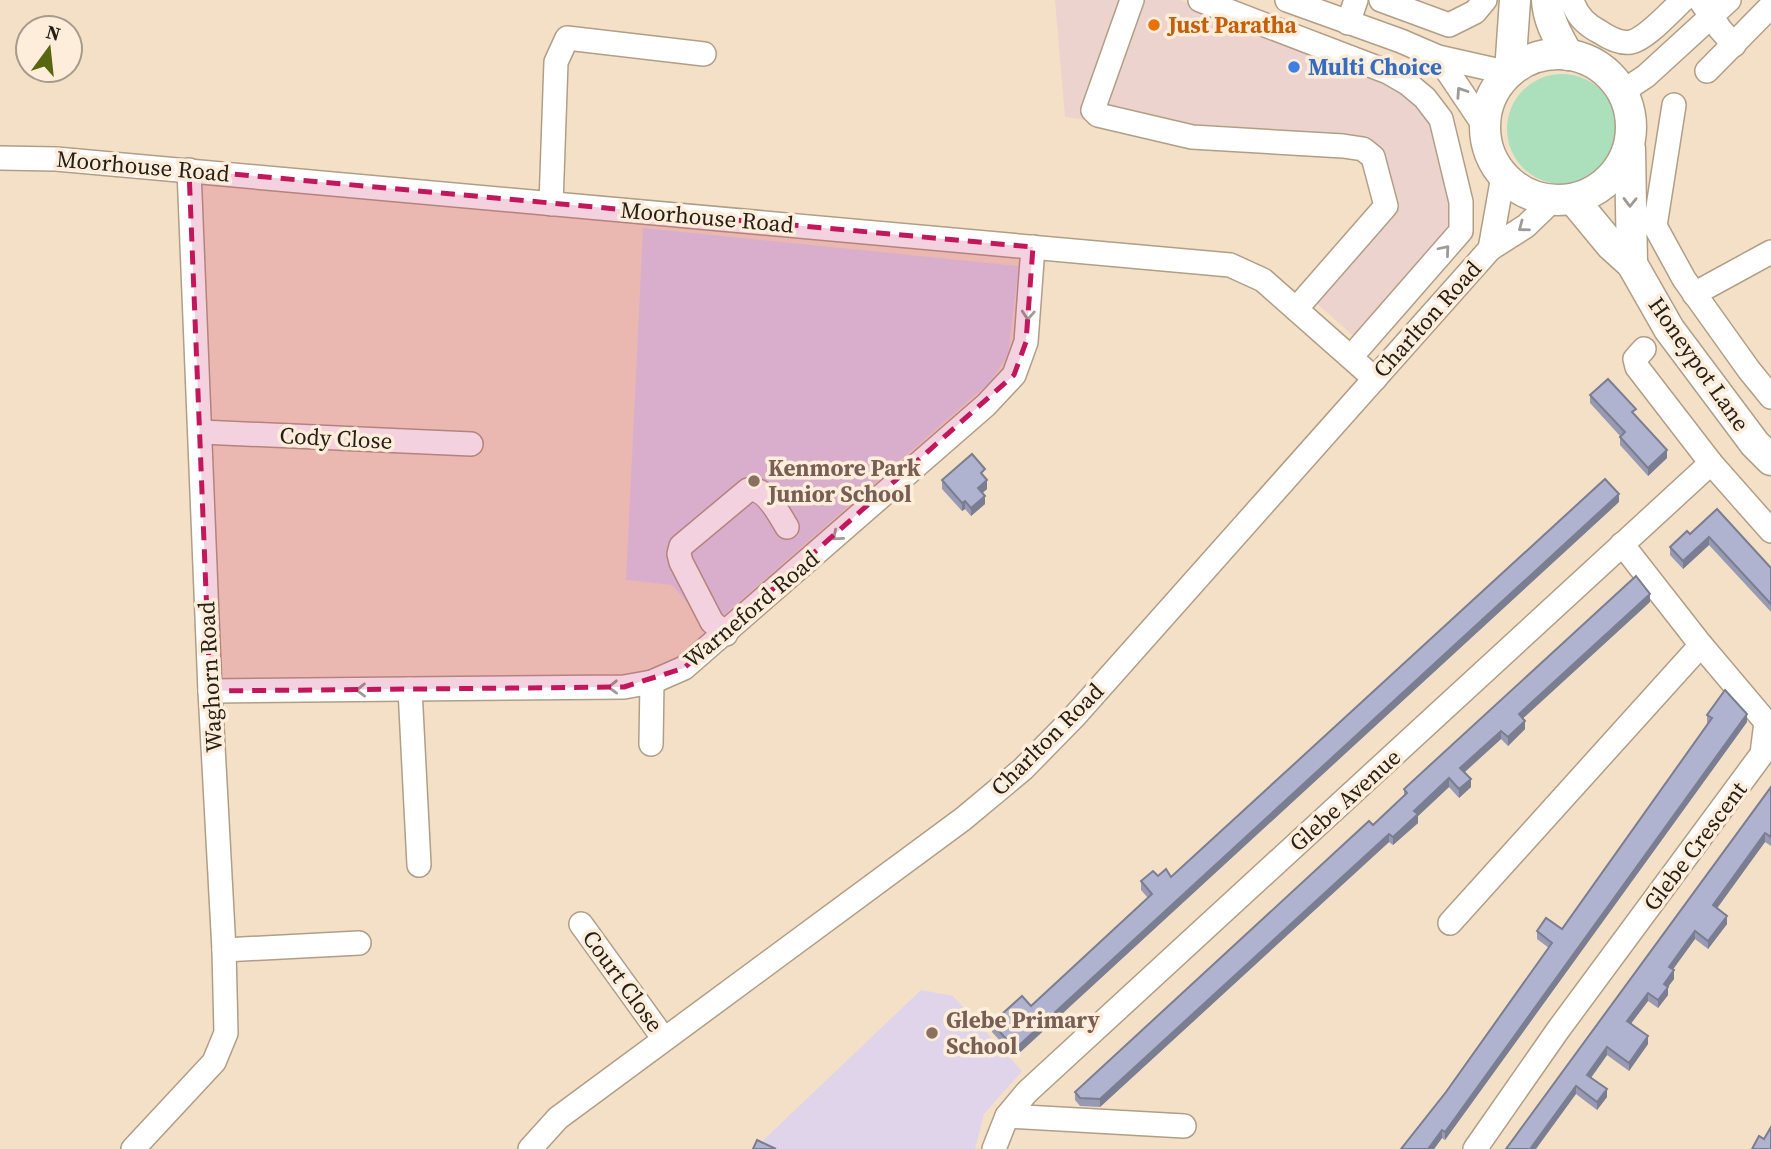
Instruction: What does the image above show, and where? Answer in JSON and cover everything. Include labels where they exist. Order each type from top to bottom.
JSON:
[{"type":"main road","points":[[1509,72],[1515,0]]},
{"type":"main road","points":[[1547,0],[1554,31],[1568,55]]},
{"type":"main road","points":[[1548,55],[1568,55],[1592,62],[1612,77],[1622,92],[1631,119],[1630,141],[1624,161],[1611,179],[1597,190],[1563,200],[1534,197],[1503,176],[1490,153],[1485,127],[1493,94],[1509,72],[1528,61],[1548,55]]},
{"type":"main road","name":"Honeypot Lane","points":[[1630,141],[1632,264]]},
{"type":"main road","name":"Honeypot Lane","points":[[1563,200],[1632,264],[1669,329],[1755,444],[1771,460]]},
{"type":"street","points":[[1132,0],[1093,110],[1098,115],[1192,137],[1363,149],[1373,158],[1385,206],[1296,309]]},
{"type":"street","points":[[1200,0],[1388,72],[1425,98],[1441,119],[1461,202],[1461,231],[1351,356]]},
{"type":"street","points":[[1287,0],[1438,57],[1509,72]]},
{"type":"street","points":[[1344,54],[1356,0]]},
{"type":"street","points":[[1381,0],[1449,25],[1475,12],[1485,0]]},
{"type":"street","points":[[1572,0],[1581,19],[1591,28],[1611,38],[1630,42],[1651,29],[1683,0]]},
{"type":"street","points":[[1622,92],[1646,76],[1706,9],[1729,0]]},
{"type":"street","points":[[1707,71],[1771,6]]},
{"type":"street","points":[[1706,9],[1734,45]]},
{"type":"street","points":[[551,204],[556,62],[567,38],[704,54]]},
{"type":"street","points":[[1438,57],[1485,127]]},
{"type":"street","points":[[1674,105],[1654,226],[1695,294],[1771,397]]},
{"type":"street","name":"Moorhouse Road","points":[[0,158],[56,159],[188,170],[1230,265],[1263,281],[1375,379]]},
{"type":"street","name":"Waghorn Road","points":[[133,1149],[214,1062],[226,1033],[188,170]]},
{"type":"street","name":"Charlton Road","points":[[1490,249],[1503,176]]},
{"type":"street","name":"Charlton Road","points":[[530,1149],[558,1118],[963,819],[1023,769],[1073,718],[1490,249],[1563,200]]},
{"type":"street","name":"Warneford Road","points":[[210,691],[624,687],[652,682],[684,668],[986,405],[1014,375],[1026,342],[1033,247]]},
{"type":"street","points":[[1695,294],[1771,252]]},
{"type":"street","points":[[1413,287],[1439,306]]},
{"type":"street","name":"Honeypot Lane","points":[[1644,349],[1635,359],[1637,367],[1711,463],[1771,531]]},
{"type":"street","name":"Cody Close","points":[[201,432],[471,444]]},
{"type":"street","name":"Glebe Avenue","points":[[994,1149],[1007,1116],[1027,1092],[1711,463]]},
{"type":"street","points":[[726,634],[712,622],[681,562],[681,547],[748,489],[755,488],[763,492],[787,527]]},
{"type":"street","name":"Glebe Crescent","points":[[1475,1149],[1558,1030],[1762,754],[1766,722],[1701,645],[1622,544]]},
{"type":"street","points":[[1450,923],[1701,645]]},
{"type":"street","points":[[650,744],[652,682]]},
{"type":"street","points":[[410,689],[419,864]]},
{"type":"street","name":"Court Close","points":[[581,924],[664,1039]]},
{"type":"street","points":[[224,950],[359,943]]},
{"type":"street","points":[[1007,1116],[1184,1126]]},
{"type":"highlighted area","points":[[189,170],[1033,247],[1026,342],[1014,375],[684,668],[624,687],[210,691]]},
{"type":"shaded area","points":[[1055,0],[1180,0],[1368,74],[1405,94],[1431,115],[1453,227],[1365,346],[1306,294],[1383,205],[1360,157],[1065,117]]},
{"type":"shaded area","name":"Kenmore Park Junior School","points":[[643,228],[1019,266],[1008,355],[990,382],[709,628],[672,585],[626,580]]},
{"type":"shaded area","name":"Glebe Primary School","points":[[921,990],[953,996],[1022,1071],[984,1114],[975,1149],[754,1149]]},
{"type":"green space","points":[[1562,74],[1583,78],[1601,90],[1613,108],[1617,129],[1613,150],[1601,168],[1583,180],[1562,184],[1541,180],[1523,168],[1511,150],[1507,129],[1511,108],[1523,90],[1541,78]]},
{"type":"building","points":[[1608,379],[1636,409],[1632,412],[1667,450],[1648,468],[1620,437],[1625,432],[1590,395]]},
{"type":"building","points":[[972,454],[985,469],[981,473],[987,480],[978,488],[985,496],[971,508],[965,501],[962,503],[942,480]]},
{"type":"building","points":[[1605,479],[1619,494],[1015,1049],[992,1023],[1022,996],[1031,1006],[1152,894],[1141,881],[1153,871],[1158,876],[1166,869],[1171,877]]},
{"type":"building","points":[[1717,509],[1771,568],[1771,604],[1709,537],[1683,561],[1670,547],[1687,531],[1690,534]]},
{"type":"building","points":[[1636,576],[1650,594],[1519,714],[1525,721],[1508,737],[1501,731],[1460,768],[1471,779],[1459,789],[1449,778],[1414,811],[1418,814],[1393,837],[1389,834],[1100,1099],[1080,1098],[1075,1092],[1369,821],[1373,825],[1407,793],[1404,789]]},
{"type":"building","points":[[1725,690],[1747,714],[1445,1132],[1442,1130],[1428,1149],[1401,1149],[1446,1092],[1552,943],[1537,931],[1546,918],[1562,929],[1712,718],[1707,715]]},
{"type":"building","points":[[1771,787],[1771,837],[1765,833],[1713,905],[1727,916],[1708,941],[1695,931],[1669,967],[1674,970],[1664,984],[1668,987],[1658,1000],[1648,993],[1627,1021],[1648,1036],[1629,1063],[1607,1047],[1587,1075],[1607,1089],[1597,1102],[1576,1086],[1530,1149],[1506,1149]]},
{"type":"building","points":[[1771,1127],[1771,1149],[1752,1149],[1759,1136],[1764,1139]]},
{"type":"building","points":[[757,1140],[776,1149],[753,1149]]},
{"type":"place","name":"Just Paratha","points":[[1154,25]]},
{"type":"place","name":"Multi Choice","points":[[1294,67]]},
{"type":"place","name":"Kenmore Park Junior School","points":[[754,481]]},
{"type":"place","name":"Glebe Primary School","points":[[932,1033]]}]
